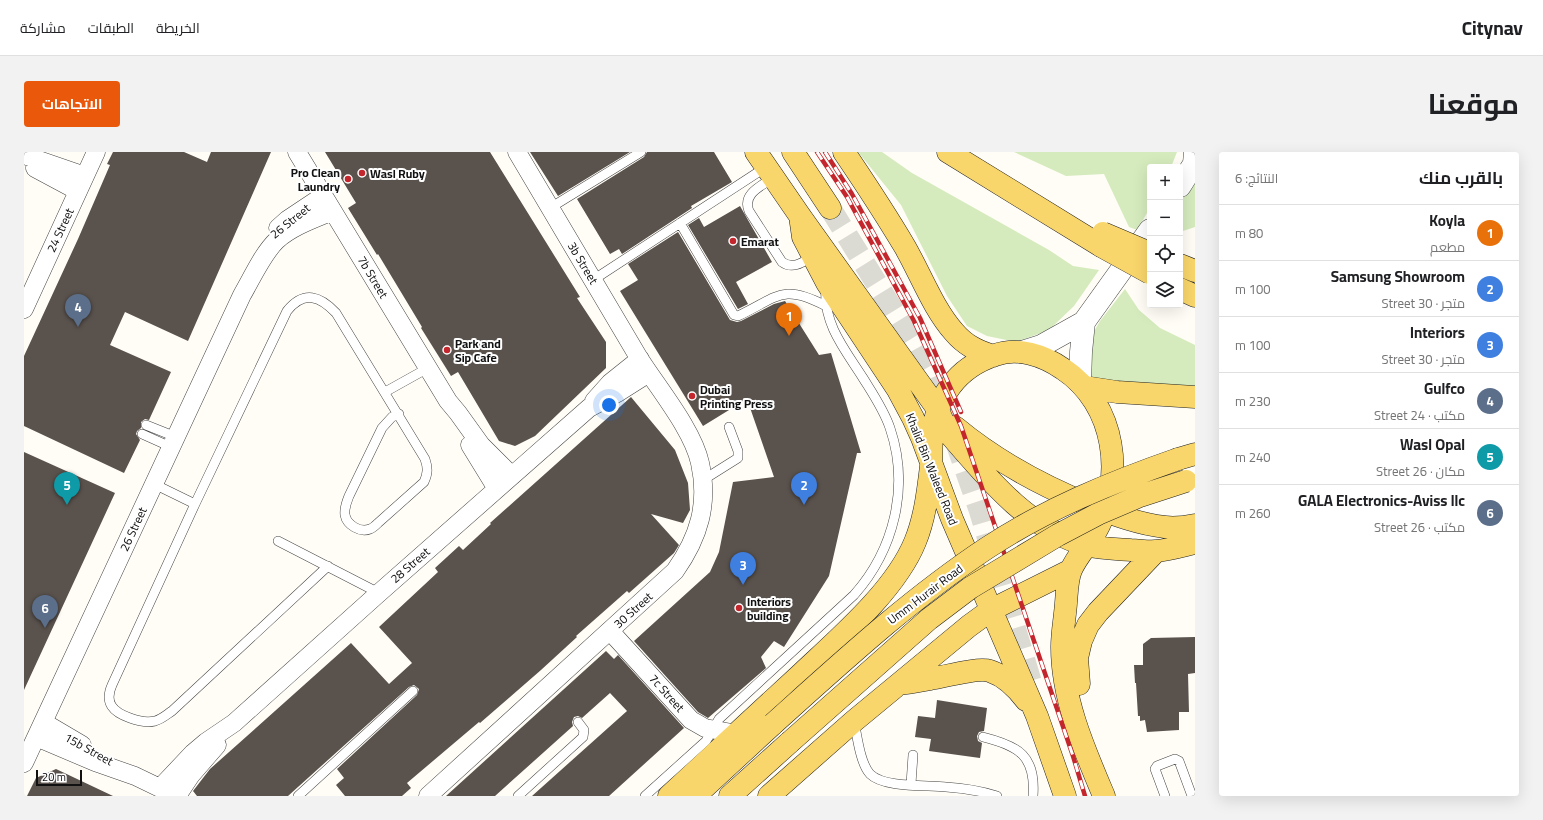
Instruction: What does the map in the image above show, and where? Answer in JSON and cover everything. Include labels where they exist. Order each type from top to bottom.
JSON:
[{"type":"main road","points":[[793,152],[830,208]]},
{"type":"main road","points":[[844,152],[905,248],[944,319],[955,333],[965,342],[977,351],[992,356]]},
{"type":"main road","points":[[948,152],[1034,205],[1102,240],[1149,272]]},
{"type":"main road","name":"Khalid Bin Waleed Road","points":[[765,166],[800,216],[803,237],[827,283],[898,390],[916,425],[952,519],[1037,716]]},
{"type":"main road","points":[[800,216],[940,412],[971,440],[1015,469],[1068,496],[1105,511],[1149,524],[1166,527],[1195,525]]},
{"type":"main road","points":[[1102,240],[1147,252]]},
{"type":"main road","points":[[1183,266],[1195,271]]},
{"type":"main road","points":[[1183,290],[1195,296]]},
{"type":"main road","points":[[669,796],[853,625],[888,586],[904,565],[916,541],[924,513],[931,463],[932,438],[944,394],[953,382],[976,364],[992,356],[1003,353],[1022,352],[1044,358],[1057,364],[1082,385],[1092,397],[1101,412],[1108,429],[1112,446],[1112,483],[1105,511],[1095,532],[1071,570],[1067,589],[1063,627],[1063,671],[1069,701],[1088,758],[1104,796]]},
{"type":"main road","points":[[1082,385],[1117,392],[1195,397]]},
{"type":"main road","points":[[940,412],[944,424],[952,437],[988,479],[1017,506],[1040,524],[1066,538],[1104,549],[1156,551],[1195,543]]},
{"type":"main road","name":"Umm Hurair Road","points":[[695,796],[871,636],[945,577],[1034,521],[1081,497],[1129,476],[1187,456]]},
{"type":"main road","name":"Umm Hurair Road","points":[[730,796],[929,619],[970,588],[1058,535],[1098,514],[1140,496],[1190,479]]},
{"type":"main road","points":[[1088,758],[1088,730],[1078,675],[1077,658],[1081,641],[1088,625],[1098,612],[1156,551]]},
{"type":"main road","points":[[769,796],[854,721],[948,643],[991,610],[1071,570]]},
{"type":"main road","points":[[899,684],[928,680],[967,671],[990,671],[1004,679],[1014,686],[1037,716],[1065,796]]},
{"type":"street","name":"24 Street","points":[[24,309],[96,152]]},
{"type":"street","name":"7b Street","points":[[297,152],[448,401],[457,422],[497,489]]},
{"type":"street","name":"3b Street","points":[[517,152],[644,366]]},
{"type":"street","points":[[24,155],[81,184]]},
{"type":"street","points":[[1183,181],[1195,160]]},
{"type":"street","points":[[24,162],[81,184]]},
{"type":"street","name":"26 Street","points":[[242,295],[251,266],[269,238],[287,220],[323,196]]},
{"type":"street","name":"26 Street","points":[[24,763],[242,295],[266,253],[277,240],[290,230],[333,211]]},
{"type":"street","points":[[1022,352],[1041,346],[1084,322],[1147,234]]},
{"type":"street","points":[[1082,385],[1081,352],[1084,322]]},
{"type":"street","name":"28 Street","points":[[166,792],[193,753],[234,723],[589,408],[619,392],[644,366]]},
{"type":"street","name":"30 Street","points":[[428,796],[550,689],[610,630],[675,571],[686,556],[700,520],[703,500],[703,480],[700,461],[693,442],[644,366]]},
{"type":"street","name":"7b Street","points":[[448,401],[458,412],[481,445],[512,476]]},
{"type":"street","name":"7c Street","points":[[610,630],[698,725],[713,731],[737,734]]},
{"type":"street","name":"28 Street","points":[[177,796],[191,775],[234,723]]},
{"type":"street","name":"15b Street","points":[[40,729],[166,792]]},
{"type":"lane","points":[[550,208],[641,152]]},
{"type":"lane","points":[[593,280],[680,224],[765,166]]},
{"type":"lane","points":[[765,166],[747,202],[749,211],[785,265],[796,266],[813,256]]},
{"type":"lane","points":[[680,224],[733,314],[736,316],[781,294],[791,293],[802,295],[826,306]]},
{"type":"lane","points":[[645,796],[706,741],[719,719],[854,595],[863,585],[880,558],[894,524],[898,503],[895,445],[890,428],[876,397],[832,328],[826,306],[827,283]]},
{"type":"lane","points":[[328,566],[172,711],[161,719],[143,722],[121,715],[115,711],[111,705],[108,698],[109,691],[195,504],[287,311],[292,304],[309,298],[318,299],[326,303],[336,313],[386,392],[399,414],[425,459],[428,466],[424,482],[419,488],[371,529],[362,530],[354,527],[348,521],[345,513],[346,505],[382,428],[387,422],[399,414]]},
{"type":"lane","points":[[386,392],[428,368]]},
{"type":"lane","points":[[703,480],[738,458],[738,452],[729,427]]},
{"type":"lane","points":[[144,430],[174,442]]},
{"type":"lane","points":[[154,484],[195,504]]},
{"type":"lane","points":[[278,541],[379,593]]},
{"type":"lane","points":[[298,796],[413,691]]},
{"type":"lane","points":[[854,721],[865,767],[870,774],[879,781],[892,784],[948,787],[997,796]]},
{"type":"lane","points":[[518,796],[583,738],[584,730],[578,722]]},
{"type":"lane","points":[[983,737],[997,740],[1011,746],[1025,755],[1032,770],[1034,787],[1033,796]]},
{"type":"lane","points":[[911,784],[913,756]]},
{"type":"lane","points":[[1165,796],[1155,769],[1157,766],[1175,759],[1179,761],[1192,796]]},
{"type":"green space","points":[[858,152],[882,152],[912,173],[1049,250],[1073,266],[1099,270],[1074,306],[1049,330],[1016,342],[987,336],[967,326],[947,296],[901,205]]},
{"type":"green space","points":[[1014,152],[1177,152],[1172,164],[1147,164],[1147,213],[1137,230],[1129,227],[1104,174],[1066,176]]},
{"type":"green space","points":[[1195,179],[1195,227],[1183,231],[1183,200],[1183,196]]},
{"type":"green space","points":[[1125,289],[1139,310],[1160,328],[1195,345],[1195,394],[1087,377],[1086,345],[1100,321]]},
{"type":"building","points":[[113,152],[184,152],[207,162],[211,152],[271,152],[188,341],[125,312],[110,345],[171,372],[149,420],[145,419],[141,422],[141,428],[136,434],[140,440],[124,473],[24,426],[24,356],[78,239],[110,165],[107,164]]},
{"type":"building","points":[[325,152],[490,152],[580,297],[577,298],[606,342],[606,368],[535,436],[515,446],[499,441],[458,372],[451,376],[378,254],[377,255],[348,208],[356,203]]},
{"type":"building","points":[[530,152],[630,152],[558,196]]},
{"type":"building","points":[[647,152],[714,152],[732,182],[691,206],[692,208],[622,254],[619,249],[610,254],[577,199],[644,157]]},
{"type":"building","name":"Emarat","points":[[740,206],[772,262],[736,282],[748,304],[738,309],[688,225],[699,218],[704,227]]},
{"type":"building","points":[[678,232],[730,320],[737,322],[741,321],[774,304],[785,301],[819,355],[831,353],[861,453],[857,453],[829,576],[784,647],[774,641],[761,657],[766,668],[708,718],[698,712],[634,641],[710,572],[719,552],[733,482],[774,477],[747,399],[703,426],[620,291],[638,280],[628,264]]},
{"type":"building","points":[[631,397],[675,450],[688,483],[690,510],[683,523],[651,514],[679,545],[674,553],[629,593],[627,591],[576,636],[577,637],[541,670],[480,723],[479,722],[407,783],[411,788],[402,796],[345,796],[336,785],[344,778],[337,769],[417,695],[419,689],[414,685],[409,687],[288,796],[197,796],[193,791],[210,769],[351,643],[389,684],[412,663],[379,627],[438,572],[435,568],[459,546],[463,550],[491,524],[490,523]]},
{"type":"building","points":[[24,452],[115,493],[24,690]]},
{"type":"building","points":[[1195,637],[1195,673],[1188,674],[1189,712],[1179,712],[1179,730],[1147,732],[1145,720],[1140,721],[1140,716],[1138,716],[1134,665],[1143,665],[1143,644],[1151,638]]},
{"type":"building","points":[[606,651],[614,659],[618,655],[684,728],[609,796],[532,796],[627,711],[610,693],[582,718],[578,716],[574,717],[572,722],[573,726],[495,796],[446,796]]},
{"type":"building","points":[[937,700],[987,708],[984,731],[979,732],[977,736],[978,741],[982,743],[980,758],[929,751],[931,739],[915,737],[918,716],[935,718]]},
{"type":"building","points":[[56,769],[113,796],[27,796],[36,778]]},
{"type":"tunnel","points":[[830,208],[911,339],[931,375],[946,413],[980,511],[1032,686]]},
{"type":"railway","points":[[817,152],[847,197],[914,321],[961,426],[1073,756],[1085,796]]},
{"type":"railway","points":[[825,152],[852,194],[920,318],[961,412]]},
{"type":"place","name":"Wasl Ruby","points":[[362,173]]},
{"type":"place","name":"Pro Clean Laundry","points":[[348,179]]},
{"type":"place","name":"Emarat","points":[[733,241]]},
{"type":"place","name":"Gulfco","points":[[78,327]]},
{"type":"place","name":"Koyla","points":[[789,336]]},
{"type":"place","name":"Park and Sip Cafe","points":[[447,350]]},
{"type":"place","name":"Dubai Printing Press","points":[[692,396]]},
{"type":"place","name":"Wasl Opal","points":[[67,505]]},
{"type":"place","name":"Samsung Showroom","points":[[804,505]]},
{"type":"place","name":"Interiors","points":[[743,585]]},
{"type":"place","name":"Interiors building","points":[[739,608]]},
{"type":"place","name":"GALA Electronics-Aviss llc","points":[[45,628]]}]
